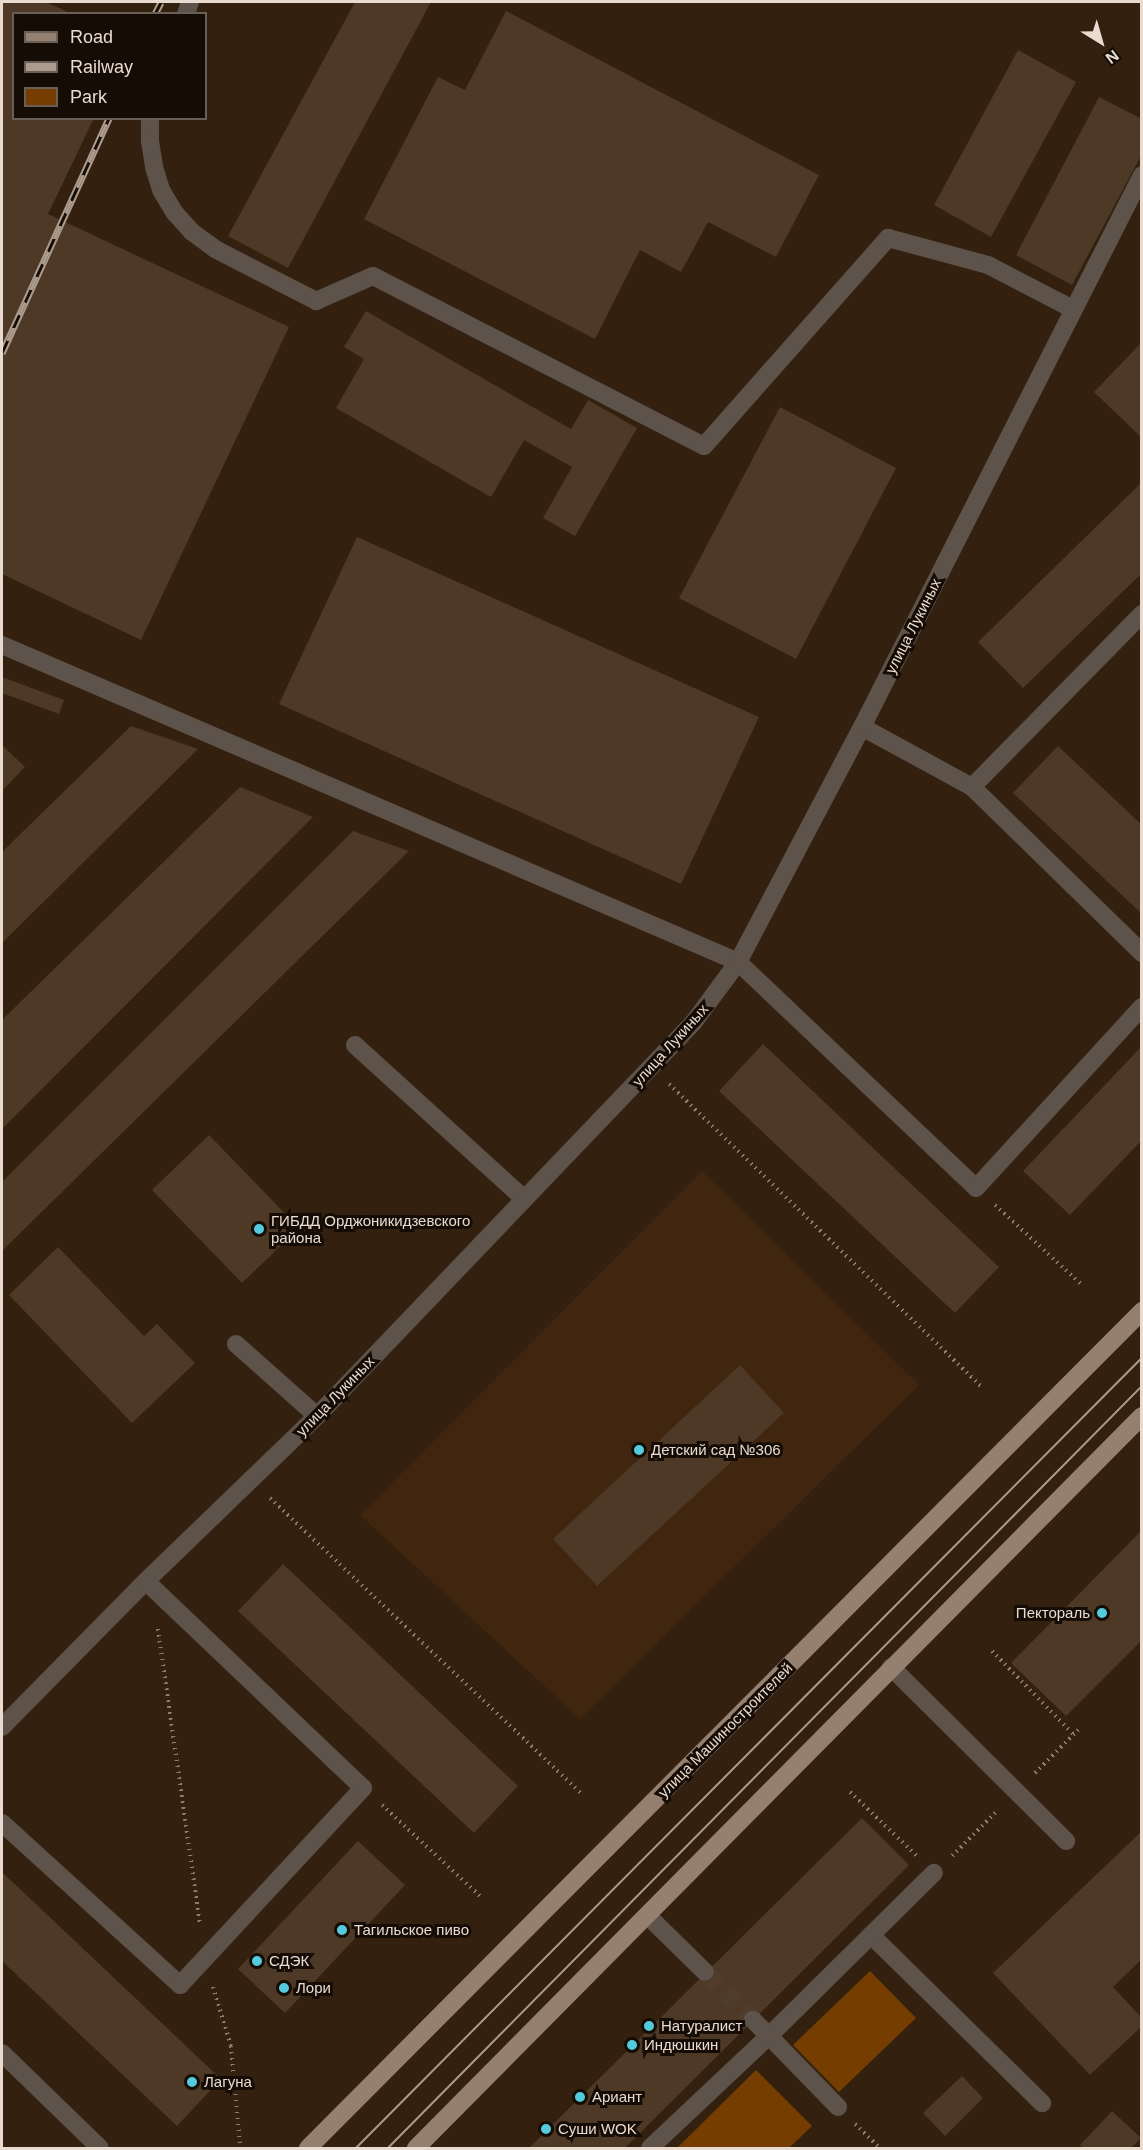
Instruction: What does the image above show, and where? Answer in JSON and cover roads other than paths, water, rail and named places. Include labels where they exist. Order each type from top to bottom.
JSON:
[{"type":"main road","name":"улица Машиностроителей","points":[[308,2148],[1142,1311]]},
{"type":"main road","points":[[416,2148],[1142,1416]]},
{"type":"street","points":[[150,120],[150,141],[161,190],[174,212],[192,232],[215,249],[316,301],[373,276],[705,446],[888,238],[988,265],[1073,309]]},
{"type":"street","name":"улица Лукиных","points":[[2,1727],[149,1585],[317,1416],[523,1198],[693,1023],[738,962],[862,727],[1142,176]]},
{"type":"street","points":[[972,787],[1142,614]]},
{"type":"street","points":[[2,645],[738,962],[976,1188],[1142,1008]]},
{"type":"street","points":[[862,727],[972,787],[1142,953]]},
{"type":"street","points":[[355,1045],[523,1198]]},
{"type":"street","points":[[236,1344],[317,1416]]},
{"type":"street","points":[[2,1823],[180,1985],[363,1788],[149,1585]]},
{"type":"street","points":[[891,1668],[1066,1841]]},
{"type":"street","points":[[650,2148],[769,2036],[934,1873]]},
{"type":"street","points":[[646,1915],[705,1972]]},
{"type":"street","points":[[871,1935],[1042,2103]]},
{"type":"street","points":[[753,2020],[838,2107]]},
{"type":"street","points":[[2,2053],[100,2148]]},
{"type":"tunnel","points":[[705,1972],[753,2020]]},
{"type":"tram line","points":[[356,2148],[1142,1358]]},
{"type":"tram line","points":[[388,2148],[1142,1386]]},
{"type":"railway","points":[[156,12],[161,2]]},
{"type":"railway","points":[[2,353],[108,120]]},
{"type":"place","name":"ГИБДД Орджоникидзевского района","points":[[259,1229]]},
{"type":"place","name":"Детский сад №306","points":[[639,1450]]},
{"type":"place","name":"Пектораль","points":[[1102,1613]]},
{"type":"place","name":"Тагильское пиво","points":[[342,1930]]},
{"type":"place","name":"СДЭК","points":[[257,1961]]},
{"type":"place","name":"Лори","points":[[284,1988]]},
{"type":"place","name":"Натуралист","points":[[649,2026]]},
{"type":"place","name":"Индюшкин","points":[[632,2045]]},
{"type":"place","name":"Лагуна","points":[[192,2082]]},
{"type":"place","name":"Ариант","points":[[580,2097]]},
{"type":"place","name":"Суши WOK","points":[[546,2129]]}]
